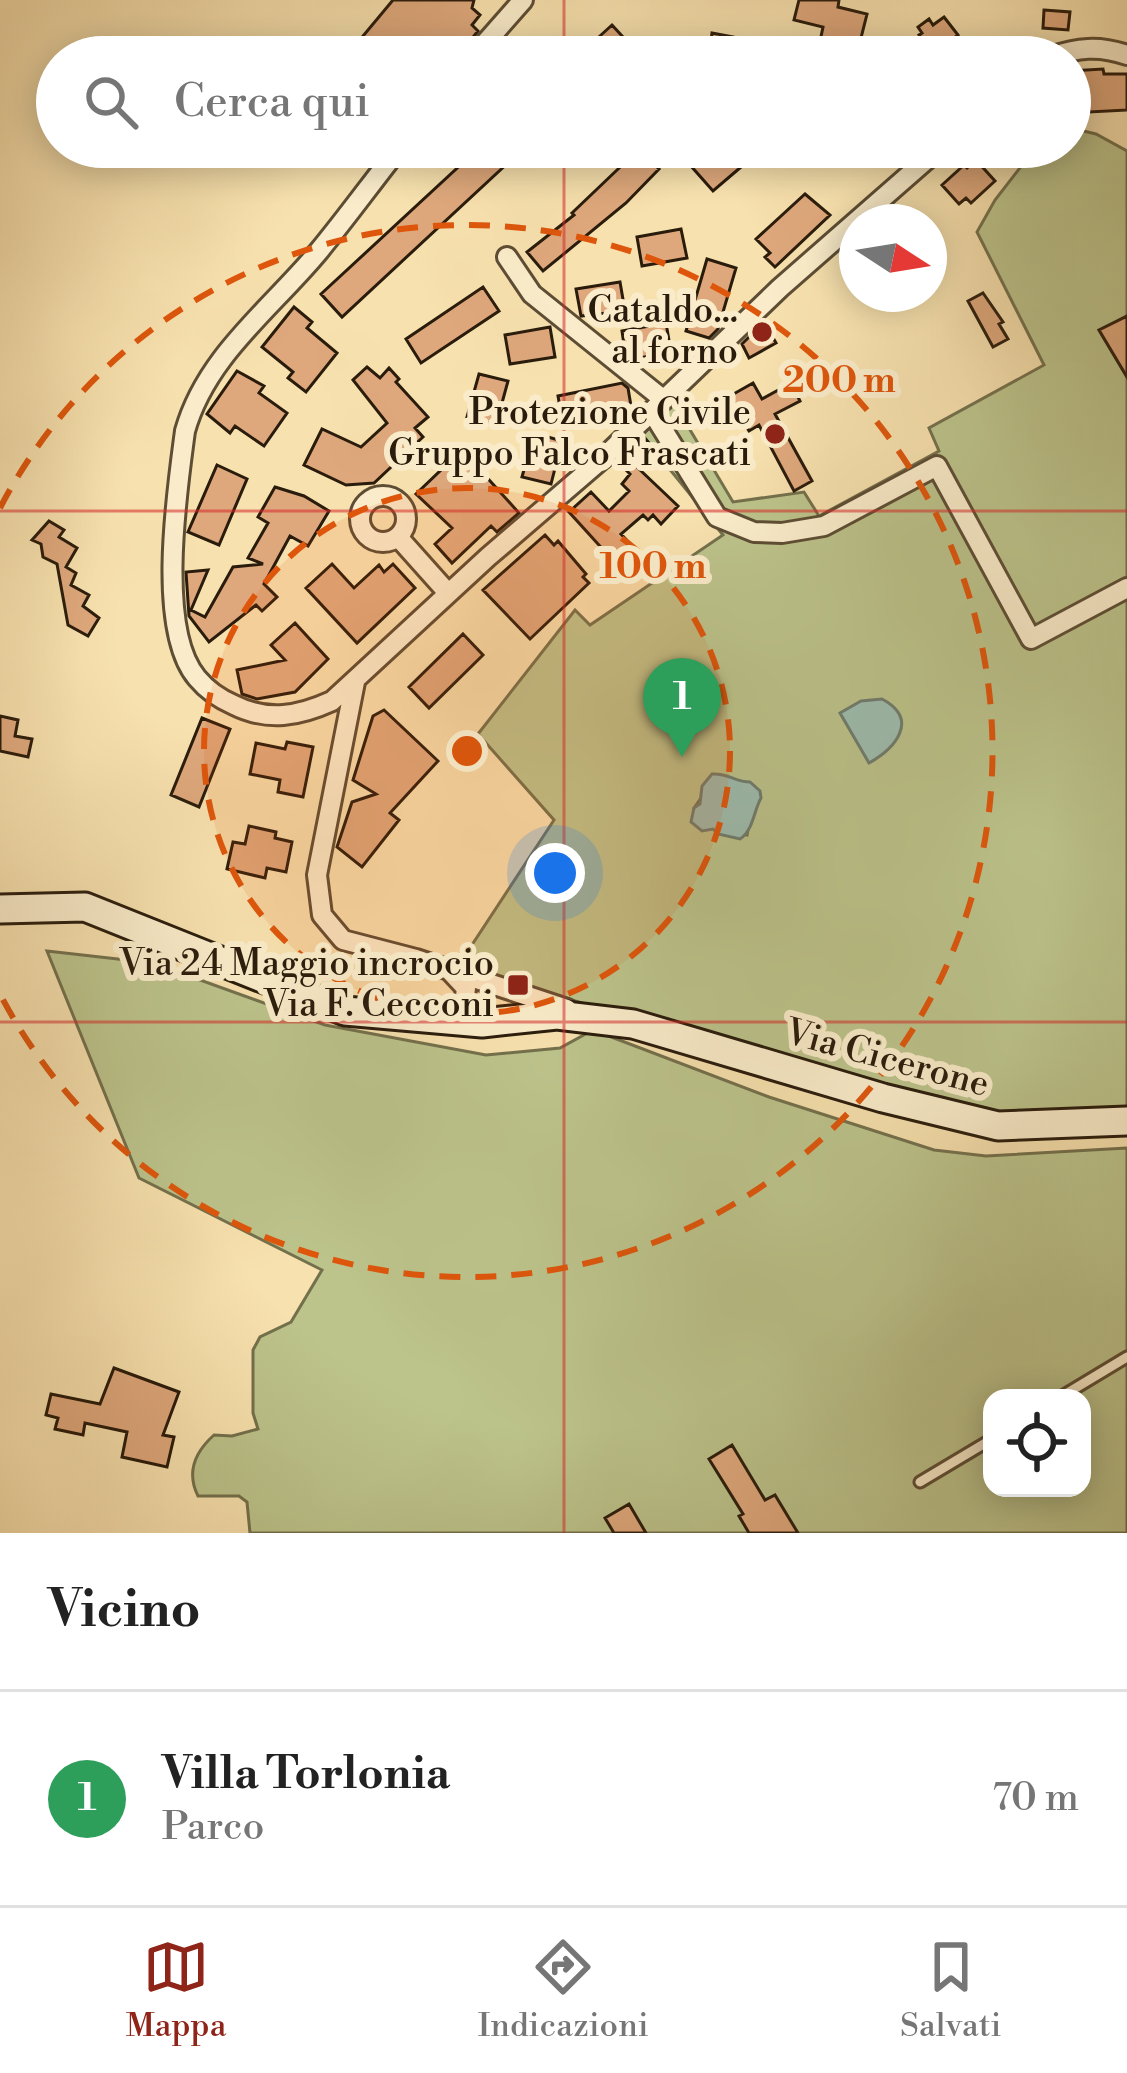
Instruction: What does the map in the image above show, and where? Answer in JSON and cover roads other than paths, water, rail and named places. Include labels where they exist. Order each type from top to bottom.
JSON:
[{"type":"main road","name":"Via Cicerone","points":[[0,909],[85,907],[345,1011],[482,1023],[557,1015],[633,1024],[883,1098],[998,1126],[1127,1121]]},
{"type":"street","points":[[491,36],[523,0]]},
{"type":"street","points":[[1091,47],[1127,55]]},
{"type":"street","points":[[384,168],[320,250],[247,328],[214,370],[190,413],[172,564],[182,646],[194,676],[218,698],[250,713],[303,714],[332,701],[917,168]]},
{"type":"street","points":[[507,257],[532,294],[658,406],[718,518],[754,532],[824,526],[937,466],[1031,639],[1127,588]]},
{"type":"street","points":[[398,537],[448,593]]},
{"type":"street","points":[[355,682],[317,875],[322,915],[343,940],[602,1020]]},
{"type":"street","points":[[434,1019],[463,1013],[466,988],[448,969]]},
{"type":"lane","points":[[1074,1389],[1127,1357]]},
{"type":"lane","points":[[920,1482],[983,1444]]},
{"type":"place","name":"Cataldo... al forno","points":[[762,332]]},
{"type":"place","name":"Protezione Civile Gruppo Falco Frascati","points":[[775,434]]},
{"type":"place","name":"Villa Torlonia","points":[[682,757]]},
{"type":"place","name":"Via 24 Maggio incrocio Via F. Cecconi","points":[[518,985]]}]
